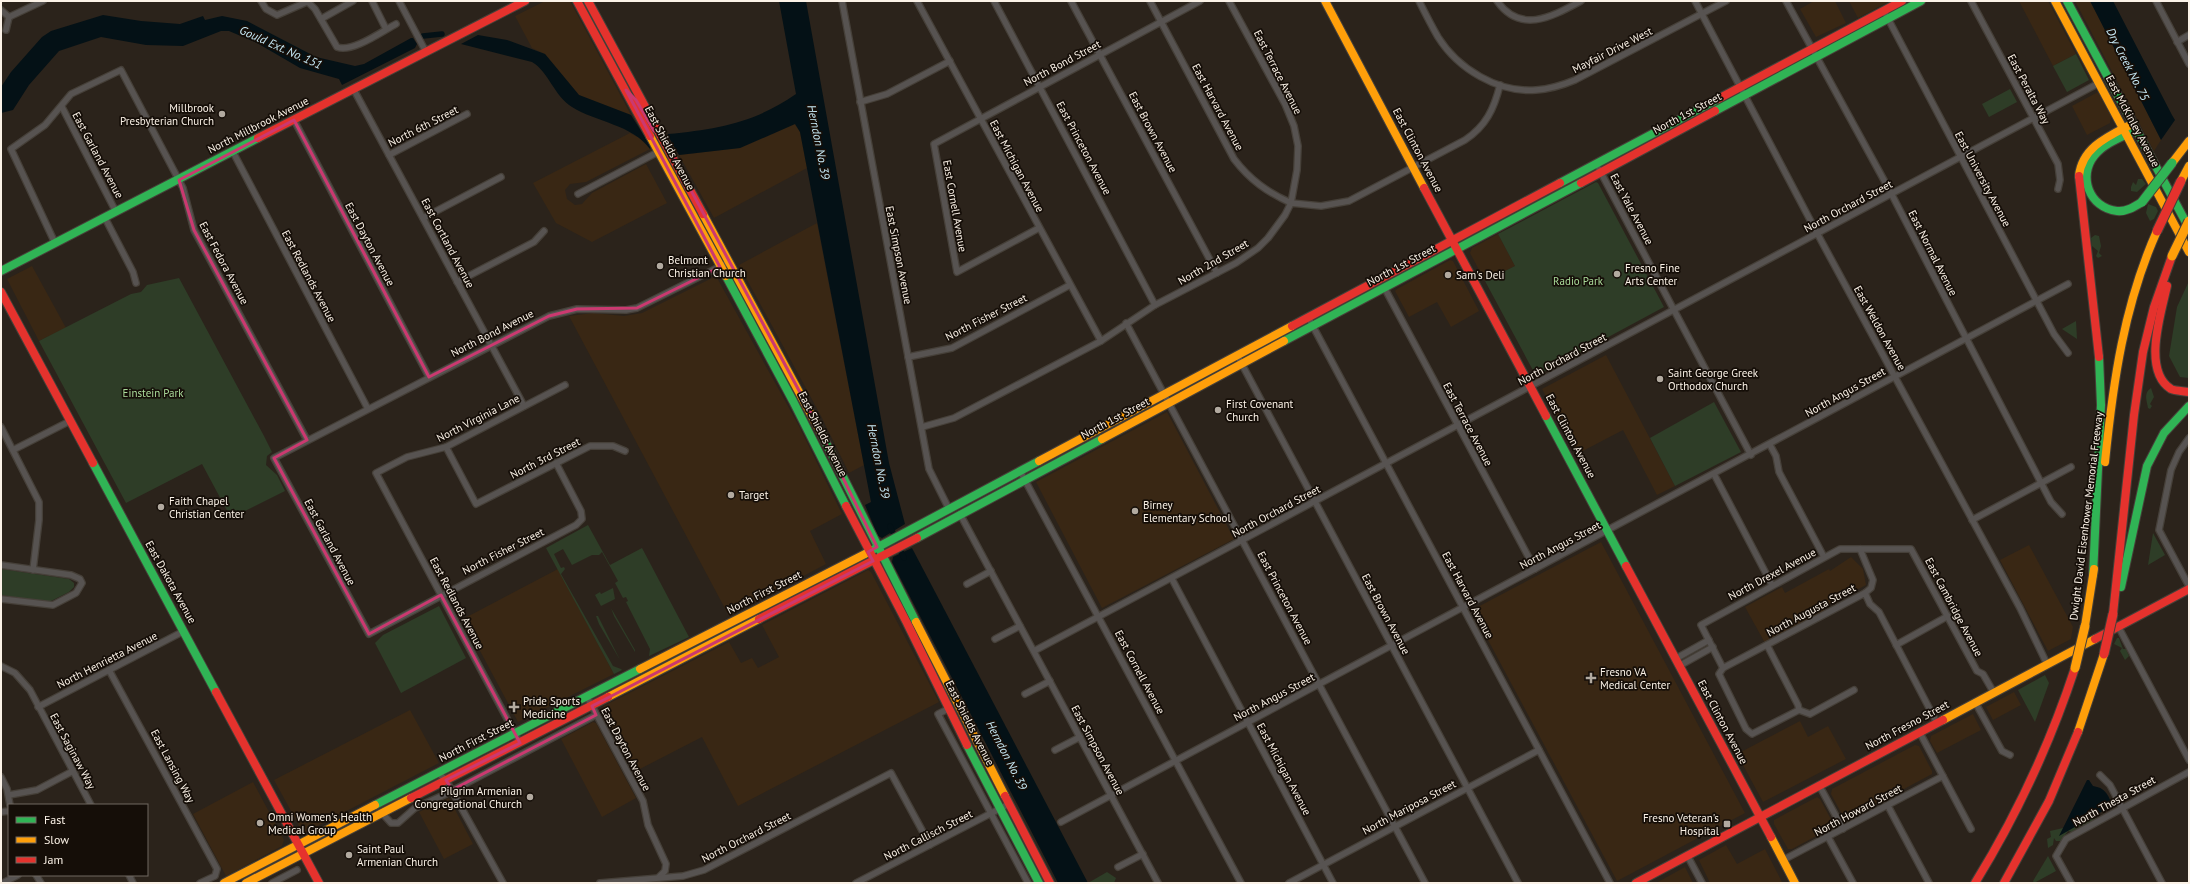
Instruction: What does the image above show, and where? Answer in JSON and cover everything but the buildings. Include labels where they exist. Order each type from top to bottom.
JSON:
[{"type":"main road","name":"North Millbrook Avenue","points":[[1,271],[525,1]]},
{"type":"main road","name":"East Shields Avenue","points":[[577,1],[658,152],[725,264],[812,415],[877,547],[1050,883]]},
{"type":"main road","name":"East Shields Avenue","points":[[588,1],[680,170],[868,552],[907,623],[948,709],[1039,883]]},
{"type":"main road","name":"East Clinton Avenue","points":[[1325,1],[1795,883]]},
{"type":"main road","name":"North 1st Street","points":[[1886,15],[1902,1]]},
{"type":"main road","name":"North 1st Street","points":[[892,551],[1169,403],[1308,317],[1452,239],[1597,164],[1742,92],[1886,15],[1921,1]]},
{"type":"main road","name":"East McKinley Avenue","points":[[2055,1],[2189,252]]},
{"type":"main road","name":"East McKinley Avenue","points":[[2067,1],[2189,229]]},
{"type":"main road","points":[[2073,35],[2086,50],[2096,68],[2103,69]]},
{"type":"main road","points":[[626,90],[636,100],[652,129],[659,131]]},
{"type":"main road","name":"North 1st Street","points":[[888,542],[1164,394],[1313,326],[1457,248],[1601,173],[1742,92]]},
{"type":"main road","points":[[2093,575],[2101,398],[2099,351],[2086,246],[2079,168],[2084,156],[2091,148],[2134,127]]},
{"type":"main road","points":[[2125,132],[2094,156],[2086,170],[2087,187],[2096,202],[2111,210],[2127,210],[2142,202],[2189,141]]},
{"type":"main road","points":[[658,152],[666,156],[674,169],[680,170]]},
{"type":"main road","name":"Dwight David Eisenhower Memorial Freeway","points":[[1975,883],[2028,790],[2058,719],[2075,668],[2085,626],[2093,575],[2115,375],[2128,310],[2140,273],[2157,231],[2189,166]]},
{"type":"main road","points":[[2113,614],[2134,415],[2143,352],[2154,307],[2172,256],[2189,221]]},
{"type":"main road","points":[[2172,256],[2155,348],[2154,363],[2159,377],[2167,386],[2177,391],[2189,392]]},
{"type":"main road","points":[[1369,285],[1384,287]]},
{"type":"main road","name":"East Dakota Avenue","points":[[1,292],[319,883]]},
{"type":"main road","points":[[2004,883],[2032,836],[2058,784],[2084,718],[2104,654],[2113,614],[2124,579],[2147,466],[2154,447],[2166,429],[2189,406]]},
{"type":"main road","points":[[960,514],[963,507],[1004,480]]},
{"type":"main road","name":"North First Street","points":[[224,883],[888,542]]},
{"type":"main road","name":"North First Street","points":[[246,883],[892,551]]},
{"type":"main road","name":"North Fresno Street","points":[[1636,883],[2189,588]]},
{"type":"main road","points":[[746,626],[748,620],[772,607],[773,601]]},
{"type":"street","points":[[9,17],[43,1]]},
{"type":"street","points":[[261,1],[266,9],[277,15],[308,1],[321,19],[337,47],[343,50],[353,47],[396,24]]},
{"type":"street","points":[[321,19],[353,1]]},
{"type":"street","points":[[372,1],[386,30]]},
{"type":"street","points":[[399,1],[426,52]]},
{"type":"street","name":"East Simpson Avenue","points":[[842,1],[930,469],[949,509]]},
{"type":"street","name":"East Michigan Avenue","points":[[917,1],[1101,341]]},
{"type":"street","name":"East Princeton Avenue","points":[[994,1],[1156,305]]},
{"type":"street","name":"East Brown Avenue","points":[[1071,1],[1217,273]]},
{"type":"street","name":"East Harvard Avenue","points":[[1150,1],[1234,159],[1258,185],[1291,203]]},
{"type":"street","name":"North Bond Street","points":[[934,144],[1200,1]]},
{"type":"street","name":"East Terrace Avenue","points":[[1229,1],[1285,104],[1294,126],[1298,146],[1298,170],[1291,203]]},
{"type":"street","name":"Mayfair Drive West","points":[[1419,1],[1438,36],[1452,55],[1472,72],[1500,85],[1536,90],[1558,87],[1575,80],[1726,1]]},
{"type":"street","points":[[1497,1],[1515,16],[1535,20],[1549,17],[1581,1]]},
{"type":"street","name":"East Weldon Avenue","points":[[1695,1],[1817,233],[1972,520],[2047,664]]},
{"type":"street","name":"East Normal Avenue","points":[[1786,1],[1891,193],[2051,502],[2062,514]]},
{"type":"street","name":"East Peralta Way","points":[[1971,1],[2059,167],[2060,180],[2058,189]]},
{"type":"street","points":[[2156,1],[2189,64]]},
{"type":"street","points":[[1,10],[9,17]]},
{"type":"street","name":"East University Avenue","points":[[1886,15],[2036,301],[2054,334],[2068,353]]},
{"type":"street","points":[[6,30],[9,17]]},
{"type":"street","points":[[2177,42],[2189,36]]},
{"type":"street","points":[[860,102],[887,94],[950,61]]},
{"type":"street","name":"East Fedora Avenue","points":[[62,107],[71,94],[121,70],[179,180],[187,200],[194,230],[307,440]]},
{"type":"street","name":"North Orchard Street","points":[[1034,651],[1172,579],[1242,540],[1531,387],[1891,193],[2099,84]]},
{"type":"street","points":[[1291,203],[1321,206],[1349,201],[1465,140],[1480,129],[1491,114],[1500,85]]},
{"type":"street","name":"East Cortland Avenue","points":[[354,90],[524,406]]},
{"type":"street","points":[[55,243],[11,149],[44,124],[62,107]]},
{"type":"street","name":"East Garland Avenue","points":[[62,107],[116,212]]},
{"type":"street","name":"North 6th Street","points":[[389,155],[467,114]]},
{"type":"street","name":"East Dayton Avenue","points":[[294,120],[429,376]]},
{"type":"street","name":"East Cornell Avenue","points":[[934,144],[957,272],[1039,228]]},
{"type":"street","name":"East Redlands Avenue","points":[[233,152],[368,409]]},
{"type":"street","points":[[578,194],[658,152]]},
{"type":"street","name":"East Yale Avenue","points":[[1597,164],[1751,455]]},
{"type":"street","points":[[423,218],[501,177]]},
{"type":"street","name":"North 2nd Street","points":[[922,428],[954,418],[1101,341],[1119,330],[1126,323],[1156,305],[1217,273],[1258,248],[1278,225],[1291,203]]},
{"type":"street","points":[[104,218],[133,272],[136,283]]},
{"type":"street","points":[[457,282],[534,242],[544,231]]},
{"type":"street","name":"North Bond Avenue","points":[[274,458],[537,321],[568,310],[588,308],[626,310],[637,308],[725,264]]},
{"type":"street","name":"North Angus Street","points":[[1061,822],[1751,455],[2068,284]]},
{"type":"street","name":"North Fisher Street","points":[[908,357],[952,348],[1070,285]]},
{"type":"street","name":"East Terrace Avenue","points":[[1384,287],[1535,569]]},
{"type":"street","name":"East Harvard Avenue","points":[[1308,317],[1610,883]]},
{"type":"street","name":"East Princeton Avenue","points":[[1126,323],[1425,883]]},
{"type":"street","name":"East Brown Avenue","points":[[1239,360],[1518,883]]},
{"type":"street","name":"North Virginia Lane","points":[[376,473],[407,457],[446,447],[565,384]]},
{"type":"street","points":[[13,450],[70,421]]},
{"type":"street","points":[[1,427],[39,502],[39,520],[33,570]]},
{"type":"street","points":[[2189,438],[2179,452],[2171,470],[2159,530],[2189,588]]},
{"type":"street","points":[[1770,444],[1776,456],[1779,472],[1824,557]]},
{"type":"street","name":"North 3rd Street","points":[[446,447],[476,504],[590,446],[613,446],[625,451]]},
{"type":"street","name":"East Garland Avenue","points":[[274,458],[369,634]]},
{"type":"street","name":"North Fisher Street","points":[[369,634],[576,525],[582,519],[581,511],[556,463]]},
{"type":"street","points":[[1972,520],[2072,467]]},
{"type":"street","name":"East Cornell Avenue","points":[[1020,471],[1241,883]]},
{"type":"street","name":"East Redlands Avenue","points":[[376,473],[520,743]]},
{"type":"street","points":[[1714,474],[1772,585]]},
{"type":"street","name":"East Simpson Avenue","points":[[960,514],[1158,883]]},
{"type":"street","name":"North Drexel Avenue","points":[[1709,640],[1701,625],[1840,549],[1911,549]]},
{"type":"street","points":[[1860,549],[1873,580],[1871,588],[1865,593]]},
{"type":"street","name":"East Cambridge Avenue","points":[[1911,549],[1977,671],[1983,674],[1994,693]]},
{"type":"street","points":[[1,565],[76,576],[80,579],[81,586],[76,593],[53,605],[1,599]]},
{"type":"street","points":[[967,584],[991,571]]},
{"type":"street","name":"East Michigan Avenue","points":[[1172,579],[1333,883]]},
{"type":"street","name":"North Augusta Street","points":[[1723,668],[1865,593],[1870,604],[1879,612],[1937,723]]},
{"type":"street","points":[[1896,645],[1948,616]]},
{"type":"street","points":[[996,639],[1020,626]]},
{"type":"street","points":[[2118,626],[2189,760]]},
{"type":"street","name":"North Henrietta Avenue","points":[[38,707],[184,631]]},
{"type":"street","points":[[1677,662],[1709,640],[1723,668],[1719,674],[1746,729],[1752,734],[1799,710],[1810,714],[1854,690]]},
{"type":"street","points":[[1767,645],[1798,705],[1799,710]]},
{"type":"street","points":[[1677,662],[1713,647]]},
{"type":"street","name":"East Saginaw Way","points":[[1,666],[15,673],[23,681],[90,804]]},
{"type":"street","name":"East Lansing Way","points":[[110,670],[217,872],[215,876],[200,883]]},
{"type":"street","points":[[1025,694],[1050,681]]},
{"type":"street","name":"East Dayton Avenue","points":[[587,697],[643,801],[648,825],[666,864],[665,871],[660,877]]},
{"type":"street","points":[[1975,702],[2002,751],[2010,755]]},
{"type":"street","points":[[948,709],[938,714],[1028,883]]},
{"type":"street","points":[[382,813],[391,824],[398,823],[415,808],[596,715]]},
{"type":"street","points":[[1920,732],[1971,829]]},
{"type":"street","points":[[1055,750],[1080,737]]},
{"type":"street","name":"North Mariposa Street","points":[[1289,883],[1539,750]]},
{"type":"street","points":[[9,795],[37,790],[73,771]]},
{"type":"street","name":"North Orchard Street","points":[[600,882],[683,876],[704,870],[891,772],[930,845]]},
{"type":"street","name":"North Thesta Street","points":[[2071,883],[2056,856],[2066,839],[2122,807],[2189,772]]},
{"type":"street","points":[[438,773],[446,780],[452,790],[502,883]]},
{"type":"street","points":[[2100,775],[2110,785],[2162,883]]},
{"type":"street","name":"North Howard Street","points":[[1783,860],[1943,776]]},
{"type":"street","points":[[1,777],[9,795],[10,804]]},
{"type":"street","points":[[1819,785],[1843,829]]},
{"type":"street","name":"North Callisch Street","points":[[856,883],[1009,804]]},
{"type":"street","points":[[1888,806],[1929,883]]},
{"type":"street","points":[[1828,837],[1853,883]]},
{"type":"street","points":[[1118,867],[1143,854]]},
{"type":"street","points":[[1687,856],[1702,883]]},
{"type":"street","points":[[272,883],[297,870]]},
{"type":"street","points":[[3,883],[16,876]]},
{"type":"highlighted area","points":[[626,90],[636,100],[654,131],[659,131],[810,411],[877,547],[868,552],[873,561],[592,706],[596,715],[452,790],[446,780],[520,743],[441,595],[369,634],[274,458],[307,440],[194,230],[179,180],[294,120],[429,377],[549,316],[577,309],[637,308],[720,267]]},
{"type":"shaded area","points":[[545,1],[570,1],[631,115],[579,95],[545,54],[532,48],[515,16]]},
{"type":"shaded area","points":[[1814,1],[1835,1],[1846,23],[1816,37],[1800,9]]},
{"type":"shaded area","points":[[1849,1],[1890,1],[1858,18]]},
{"type":"shaded area","points":[[2019,1],[2048,1],[2076,54],[2053,66]]},
{"type":"shaded area","points":[[2075,1],[2090,1],[2101,21],[2161,140],[2154,151]]},
{"type":"shaded area","points":[[2098,92],[2111,116],[2110,123],[2087,135],[2072,106]]},
{"type":"shaded area","points":[[795,124],[800,132],[807,168],[714,218],[679,155],[740,148]]},
{"type":"shaded area","points":[[630,133],[641,139],[650,149],[586,182],[570,184],[565,190],[567,199],[575,205],[582,204],[592,193],[646,164],[667,203],[592,242],[556,223],[533,183]]},
{"type":"shaded area","points":[[817,223],[864,465],[849,473],[821,416],[739,265]]},
{"type":"shaded area","points":[[1498,234],[1515,266],[1485,281],[1470,253],[1472,248]]},
{"type":"shaded area","points":[[1450,260],[1453,261],[1479,311],[1451,327],[1437,302],[1409,317],[1395,291]]},
{"type":"shaded area","points":[[32,266],[66,328],[39,341],[7,279]]},
{"type":"shaded area","points":[[716,276],[799,426],[842,514],[810,531],[826,564],[729,616],[569,316],[593,313],[624,316],[642,313]]},
{"type":"shaded area","points":[[1606,355],[1675,486],[1657,495],[1623,430],[1577,454],[1542,389]]},
{"type":"shaded area","name":"Birney Elementary School","points":[[1167,412],[1234,539],[1102,608],[1036,482]]},
{"type":"shaded area","name":"Fresno VA Medical Center","points":[[1601,542],[1745,813],[1617,881],[1472,610]]},
{"type":"shaded area","points":[[2029,545],[2073,627],[2071,639],[2048,651],[2000,560]]},
{"type":"shaded area","points":[[1851,557],[1863,569],[1866,585],[1824,607],[1828,616],[1771,647],[1767,641],[1765,643],[1745,607],[1782,587],[1785,593],[1829,569],[1830,571]]},
{"type":"shaded area","points":[[558,569],[614,674],[518,722],[463,619]]},
{"type":"shaded area","points":[[868,570],[871,572],[939,702],[738,806],[702,737],[636,771],[603,709],[604,706],[729,642],[741,663],[752,658],[758,668],[779,657],[762,625]]},
{"type":"shaded area","points":[[2014,692],[2021,705],[1993,720],[1986,707]]},
{"type":"shaded area","points":[[410,710],[439,763],[306,832],[302,831],[274,780]]},
{"type":"shaded area","points":[[1973,714],[1981,730],[1937,753],[1930,741],[1931,736]]},
{"type":"shaded area","points":[[1800,721],[1808,737],[1828,726],[1846,759],[1763,802],[1737,754]]},
{"type":"shaded area","points":[[593,722],[596,723],[636,798],[602,817],[561,739]]},
{"type":"shaded area","points":[[1915,745],[1919,746],[1932,771],[1932,774],[1848,819],[1844,818],[1831,794],[1832,789]]},
{"type":"shaded area","points":[[253,782],[284,840],[282,846],[226,876],[193,814]]},
{"type":"shaded area","points":[[1817,797],[1820,799],[1833,823],[1833,827],[1792,849],[1788,849],[1774,824],[1774,820]]},
{"type":"shaded area","points":[[449,798],[473,844],[444,859],[419,812]]},
{"type":"shaded area","points":[[1726,845],[1737,864],[1765,849],[1782,882],[1710,883],[1699,860]]},
{"type":"shaded area","points":[[1685,867],[1693,883],[1656,883]]},
{"type":"green space","points":[[2076,54],[2089,80],[2067,92],[2053,66]]},
{"type":"green space","points":[[2010,89],[2017,102],[1989,117],[1982,104]]},
{"type":"green space","points":[[2138,179],[2142,179],[2146,184],[2137,192],[2131,191],[2133,182],[2136,185]]},
{"type":"green space","name":"Radio Park","points":[[1596,182],[1598,183],[1664,307],[1536,376],[1485,281],[1515,266],[1498,234]]},
{"type":"green space","points":[[2148,204],[2156,207],[2158,211],[2154,219],[2150,221],[2146,213]]},
{"type":"green space","points":[[2095,235],[2099,236],[2101,246],[2099,253],[2102,256],[2098,258],[2096,256],[2098,251],[2092,246],[2091,238]]},
{"type":"green space","name":"Einstein Park","points":[[179,278],[272,452],[267,456],[266,465],[277,475],[285,491],[231,518],[202,464],[126,503],[39,341],[131,294],[141,292],[147,285]]},
{"type":"green space","points":[[2189,281],[2189,378],[2180,377],[2169,356],[2177,307]]},
{"type":"green space","points":[[2076,321],[2077,339],[2062,329]]},
{"type":"green space","points":[[2151,388],[2154,397],[2150,404],[2152,406],[2150,409],[2148,408],[2146,395]]},
{"type":"green space","points":[[1714,402],[1741,452],[1675,486],[1650,438]]},
{"type":"green space","points":[[588,525],[610,565],[642,548],[689,637],[649,656],[650,649],[626,602],[628,601],[626,597],[623,598],[615,583],[618,581],[602,552],[599,555],[592,555],[572,565],[563,549],[554,554],[561,568],[564,567],[565,569],[561,574],[613,666],[622,670],[614,674],[546,548]]},
{"type":"green space","points":[[2153,533],[2165,555],[2148,565]]},
{"type":"green space","points":[[1,569],[69,579],[74,583],[74,587],[69,592],[49,602],[1,595]]},
{"type":"green space","points":[[613,588],[615,599],[601,606],[595,595],[600,592],[601,594]]},
{"type":"green space","points":[[439,606],[466,658],[401,693],[375,643],[383,635]]},
{"type":"green space","points":[[611,608],[635,650],[635,652],[614,616]]},
{"type":"green space","points":[[596,616],[598,616],[620,660],[599,624]]},
{"type":"green space","points":[[2117,638],[2119,638],[2123,649],[2126,649],[2129,656],[2125,660],[2120,651],[2122,648],[2114,644]]},
{"type":"green space","points":[[2045,675],[2049,683],[2035,722],[2018,690]]},
{"type":"green space","points":[[2097,814],[2095,820],[2084,826],[2082,825],[2072,832],[2068,831],[2061,841],[2056,841],[2054,838],[2053,845],[2048,848],[2047,839],[2051,837],[2050,831],[2063,828],[2066,829]]},
{"type":"green space","points":[[2048,856],[2056,871],[2034,883],[2033,881]]},
{"type":"green space","points":[[1107,872],[1116,878],[1114,883],[1088,883]]},
{"type":"water","points":[[779,1],[806,1],[889,463],[905,524],[882,538],[878,536],[865,505],[871,502],[800,132],[795,124],[740,148],[679,155],[668,136],[668,134],[703,130],[735,123],[765,112],[796,94]]},
{"type":"water","name":"Dry Creek No. 75","points":[[2090,1],[2113,1],[2175,120],[2161,140]]},
{"type":"water","points":[[103,15],[141,21],[180,24],[203,16],[205,20],[222,16],[247,21],[316,57],[355,66],[364,64],[411,38],[413,38],[417,44],[415,48],[342,85],[339,79],[300,68],[257,43],[229,31],[221,31],[183,46],[146,45],[101,37],[59,51],[29,85],[13,110],[1,113],[1,87],[11,72],[42,37],[51,31]]},
{"type":"water","points":[[478,35],[507,40],[545,54],[579,95],[631,115],[651,147],[650,149],[634,134],[572,107],[561,97],[538,66],[532,62],[461,44]]},
{"type":"water","points":[[912,548],[1088,883],[1058,883],[892,562],[893,557]]},
{"type":"water","points":[[2087,780],[2089,780],[2093,786],[2100,788],[2105,792],[2112,804],[2110,807],[2059,836]]},
{"type":"waterway","name":"Gould Ext. No. 151","points":[[423,36],[442,34]]},
{"type":"waterway","name":"Herndon No. 39","points":[[890,526],[904,558]]},
{"type":"traffic: fast","points":[[1715,111],[1921,1]]},
{"type":"traffic: fast","points":[[2067,1],[2189,228]]},
{"type":"traffic: fast","points":[[1560,183],[1718,99]]},
{"type":"traffic: fast","points":[[2136,130],[2098,151],[2089,164],[2087,181],[2093,198],[2107,209],[2124,211],[2142,202]]},
{"type":"traffic: fast","points":[[1,271],[258,138]]},
{"type":"traffic: fast","points":[[2142,202],[2172,163]]},
{"type":"traffic: fast","points":[[1284,341],[1581,183]]},
{"type":"traffic: fast","points":[[726,276],[793,401],[846,506]]},
{"type":"traffic: fast","points":[[2093,575],[2101,405],[2099,357]]},
{"type":"traffic: fast","points":[[2121,587],[2147,466],[2164,433],[2189,406]]},
{"type":"traffic: fast","points":[[1546,416],[1626,566]]},
{"type":"traffic: fast","points":[[820,431],[916,622]]},
{"type":"traffic: fast","points":[[917,538],[1102,439]]},
{"type":"traffic: fast","points":[[865,554],[1039,461]]},
{"type":"traffic: fast","points":[[93,463],[216,692]]},
{"type":"traffic: fast","points":[[375,805],[640,669]]},
{"type":"traffic: fast","points":[[967,745],[1039,883]]},
{"type":"traffic: slow","points":[[1325,1],[1424,188]]},
{"type":"traffic: slow","points":[[2055,1],[2189,252]]},
{"type":"traffic: slow","points":[[2079,176],[2085,157],[2091,150],[2106,138],[2132,124]]},
{"type":"traffic: slow","points":[[650,136],[726,276]]},
{"type":"traffic: slow","points":[[2172,163],[2189,141]]},
{"type":"traffic: slow","points":[[2181,181],[2189,166]]},
{"type":"traffic: slow","points":[[703,214],[820,431]]},
{"type":"traffic: slow","points":[[2172,256],[2189,221]]},
{"type":"traffic: slow","points":[[2105,462],[2116,373],[2128,316],[2136,287],[2157,231]]},
{"type":"traffic: slow","points":[[1039,461],[1292,326]]},
{"type":"traffic: slow","points":[[1102,439],[1284,341]]},
{"type":"traffic: slow","points":[[640,669],[865,554]]},
{"type":"traffic: slow","points":[[2085,626],[2094,569]]},
{"type":"traffic: slow","points":[[608,697],[759,619]]},
{"type":"traffic: slow","points":[[916,622],[1005,796]]},
{"type":"traffic: slow","points":[[2075,668],[2085,626]]},
{"type":"traffic: slow","points":[[1943,720],[2095,639]]},
{"type":"traffic: slow","points":[[2078,732],[2104,654]]},
{"type":"traffic: slow","points":[[246,883],[411,798]]},
{"type":"traffic: slow","points":[[224,883],[375,805]]},
{"type":"traffic: slow","points":[[1771,837],[1795,883]]},
{"type":"traffic: jam","points":[[258,138],[525,1]]},
{"type":"traffic: jam","points":[[577,1],[650,136]]},
{"type":"traffic: jam","points":[[588,1],[703,214]]},
{"type":"traffic: jam","points":[[1718,99],[1902,1]]},
{"type":"traffic: jam","points":[[1581,183],[1715,111]]},
{"type":"traffic: jam","points":[[2079,176],[2099,357]]},
{"type":"traffic: jam","points":[[2157,231],[2181,181]]},
{"type":"traffic: jam","points":[[1292,326],[1560,183]]},
{"type":"traffic: jam","points":[[1424,188],[1546,416]]},
{"type":"traffic: jam","points":[[2113,614],[2134,415],[2143,352],[2154,307],[2172,256]]},
{"type":"traffic: jam","points":[[2167,286],[2156,341],[2155,356],[2157,369],[2162,381],[2171,389],[2189,392]]},
{"type":"traffic: jam","points":[[1,292],[93,463]]},
{"type":"traffic: jam","points":[[846,506],[907,623],[967,745]]},
{"type":"traffic: jam","points":[[759,619],[917,538]]},
{"type":"traffic: jam","points":[[1626,566],[1771,837]]},
{"type":"traffic: jam","points":[[2095,639],[2189,589]]},
{"type":"traffic: jam","points":[[2104,654],[2113,614]]},
{"type":"traffic: jam","points":[[1975,883],[2019,805],[2055,724],[2075,668]]},
{"type":"traffic: jam","points":[[216,692],[319,883]]},
{"type":"traffic: jam","points":[[411,798],[608,697]]},
{"type":"traffic: jam","points":[[1636,883],[1943,720]]},
{"type":"traffic: jam","points":[[2004,883],[2049,801],[2078,732]]},
{"type":"traffic: jam","points":[[1005,796],[1050,883]]},
{"type":"place","name":"Millbrook Presbyterian Church","points":[[222,114]]},
{"type":"place","name":"Belmont Christian Church","points":[[660,266]]},
{"type":"place","name":"Fresno Fine Arts Center","points":[[1617,274]]},
{"type":"place","name":"Sam's Deli","points":[[1448,275]]},
{"type":"place","name":"Saint George Greek Orthodox Church","points":[[1660,379]]},
{"type":"place","name":"First Covenant Church","points":[[1218,410]]},
{"type":"place","name":"Target","points":[[731,495]]},
{"type":"place","name":"Faith Chapel Christian Center","points":[[161,507]]},
{"type":"place","name":"Birney Elementary School","points":[[1135,511]]},
{"type":"place","name":"Fresno VA Medical Center","points":[[1591,678]]},
{"type":"place","name":"Pride Sports Medicine","points":[[514,707]]},
{"type":"place","name":"Pilgrim Armenian Congregational Church","points":[[530,797]]},
{"type":"place","name":"Omni Women's Health Medical Group","points":[[260,823]]},
{"type":"place","name":"Fresno Veteran's Hospital","points":[[1727,824]]},
{"type":"place","name":"Saint Paul Armenian Church","points":[[349,855]]}]
